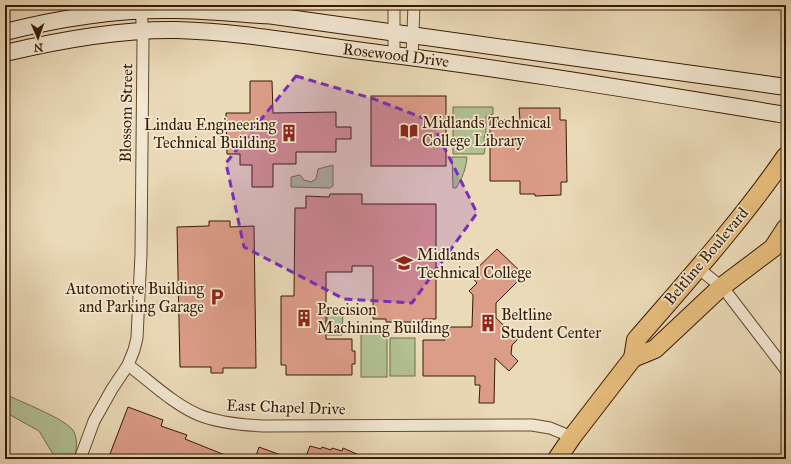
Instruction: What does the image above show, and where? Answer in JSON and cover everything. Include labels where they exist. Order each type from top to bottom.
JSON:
[{"type":"main road","name":"Rosewood Drive","points":[[5,53],[97,35],[142,17],[174,10],[274,16],[786,87]]},
{"type":"main road","name":"Rosewood Drive","points":[[5,32],[77,16],[142,17],[176,30],[226,33],[492,67],[786,115]]},
{"type":"main road","name":"Beltline Boulevard","points":[[557,459],[572,437],[633,358],[636,340],[698,268],[786,156]]},
{"type":"main road","name":"Beltline Boulevard","points":[[633,358],[656,349],[721,287],[779,243],[786,228]]},
{"type":"street","points":[[394,5],[394,55]]},
{"type":"street","points":[[412,57],[414,5]]},
{"type":"street","name":"Blossom Street","points":[[128,365],[137,338],[142,254],[142,17]]},
{"type":"street","points":[[698,268],[721,287],[786,370]]},
{"type":"street","points":[[80,459],[94,421],[112,389],[128,365]]},
{"type":"street","name":"East Chapel Drive","points":[[128,365],[187,408],[210,419],[221,421],[263,426],[532,425],[550,428],[572,437]]},
{"type":"highlighted area","points":[[296,76],[374,99],[431,121],[477,213],[412,303],[344,299],[244,247],[226,163]]},
{"type":"green space","points":[[453,107],[493,107],[493,114],[486,116],[484,154],[453,154]]},
{"type":"green space","points":[[452,157],[467,157],[466,166],[456,188],[453,188]]},
{"type":"green space","points":[[333,165],[333,186],[330,188],[291,187],[291,177],[300,175],[304,180],[311,182],[316,179],[318,169]]},
{"type":"green space","points":[[327,312],[343,312],[342,335],[327,335]]},
{"type":"green space","points":[[361,333],[387,333],[387,377],[361,377]]},
{"type":"green space","points":[[390,338],[415,338],[415,376],[390,376]]},
{"type":"green space","points":[[5,394],[67,424],[75,435],[76,452],[74,459],[56,459],[39,431],[5,412]]},
{"type":"building","name":"Lindau Engineering Technical Building","points":[[250,81],[272,81],[273,113],[336,112],[336,127],[351,127],[351,139],[336,139],[336,152],[296,152],[296,164],[273,164],[273,187],[252,187],[252,165],[240,165],[240,154],[227,154],[226,113],[250,113]]},
{"type":"building","name":"Midlands Technical College Library","points":[[371,96],[446,96],[446,166],[371,166]]},
{"type":"building","points":[[519,108],[560,108],[560,120],[566,120],[567,182],[561,182],[561,195],[535,196],[535,194],[520,194],[520,181],[490,181],[490,120],[520,120]]},
{"type":"building","points":[[330,194],[362,194],[362,204],[436,204],[436,319],[423,319],[423,322],[386,322],[386,319],[373,319],[373,266],[352,266],[352,272],[326,272],[326,339],[352,339],[352,351],[355,351],[355,364],[352,364],[352,375],[286,375],[286,365],[281,365],[281,296],[294,296],[295,208],[306,208],[306,196],[329,197]]},
{"type":"building","name":"Automotive Building and Parking Garage","points":[[209,221],[230,221],[230,227],[254,226],[256,368],[223,368],[223,373],[211,373],[211,367],[180,367],[177,227],[209,226]]},
{"type":"building","name":"Beltline Student Center","points":[[497,249],[524,275],[496,303],[496,318],[518,339],[512,345],[511,354],[518,361],[509,371],[495,358],[494,403],[479,403],[480,385],[475,385],[475,376],[423,376],[423,340],[445,340],[444,327],[472,327],[473,295],[469,291],[477,283],[470,275]]},
{"type":"building","points":[[128,407],[163,420],[161,426],[187,435],[185,439],[235,459],[108,459]]},
{"type":"building","points":[[310,446],[321,449],[322,447],[331,450],[332,448],[342,451],[343,448],[368,459],[305,459]]},
{"type":"building","points":[[259,447],[289,458],[255,459]]},
{"type":"place","name":"Midlands Technical College Library","points":[[409,131]]},
{"type":"place","name":"Lindau Engineering Technical Building","points":[[289,133]]},
{"type":"place","name":"Midlands Technical College","points":[[404,263]]},
{"type":"place","name":"Automotive Building and Parking Garage","points":[[217,297]]},
{"type":"place","name":"Precision Machining Building","points":[[304,318]]},
{"type":"place","name":"Beltline Student Center","points":[[488,323]]}]
